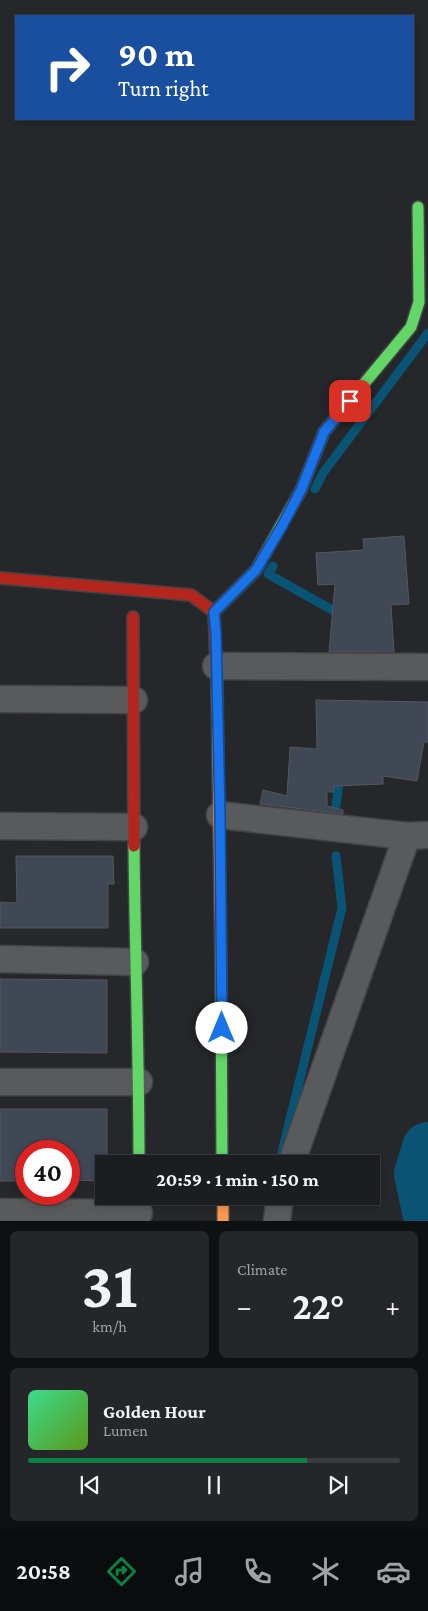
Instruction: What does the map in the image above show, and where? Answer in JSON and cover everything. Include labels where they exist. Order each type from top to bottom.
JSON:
[{"type":"street","points":[[214,612],[256,570],[301,490],[324,432],[411,327],[419,302],[418,207]]},
{"type":"street","points":[[0,578],[191,595],[214,612],[220,815],[222,1155]]},
{"type":"street","points":[[133,618],[135,962],[139,1082],[139,1155]]},
{"type":"street","points":[[216,666],[428,667]]},
{"type":"street","points":[[0,699],[134,700]]},
{"type":"street","points":[[220,815],[417,836],[293,1155]]},
{"type":"street","points":[[0,826],[134,827]]},
{"type":"street","points":[[0,959],[135,962]]},
{"type":"street","points":[[0,1082],[139,1082]]},
{"type":"street","points":[[223,1205],[223,1221]]},
{"type":"street","points":[[277,1221],[279,1205]]},
{"type":"street","points":[[0,1212],[139,1210]]},
{"type":"building","points":[[404,536],[409,604],[391,605],[394,652],[329,652],[335,584],[318,585],[316,553],[364,550],[363,539]]},
{"type":"building","points":[[316,700],[428,702],[428,742],[424,742],[417,781],[383,776],[383,784],[334,786],[334,792],[327,792],[327,806],[343,810],[343,814],[260,804],[263,790],[287,796],[290,747],[317,749]]},
{"type":"building","points":[[16,856],[113,856],[114,884],[108,884],[108,928],[0,928],[0,902],[17,903]]},
{"type":"building","points":[[0,979],[107,980],[107,1053],[0,1052]]},
{"type":"building","points":[[0,1109],[107,1109],[107,1155],[95,1155],[95,1181],[80,1180],[80,1140],[15,1140],[15,1181],[0,1181]]},
{"type":"waterway","points":[[315,489],[323,473],[428,333]]},
{"type":"waterway","points":[[273,566],[268,574],[343,616]]},
{"type":"waterway","points":[[334,820],[340,775]]},
{"type":"waterway","points":[[281,1155],[342,908],[336,856]]},
{"type":"waterway","points":[[428,1148],[420,1174],[428,1211]]},
{"type":"traffic: fast","points":[[214,612],[256,570],[301,490],[324,432],[411,327],[419,302],[418,207]]},
{"type":"traffic: fast","points":[[134,846],[139,1155]]},
{"type":"traffic: fast","points":[[221,966],[222,1155]]},
{"type":"traffic: slow","points":[[217,689],[221,966]]},
{"type":"traffic: slow","points":[[223,1205],[223,1221]]},
{"type":"traffic: jam","points":[[0,578],[191,595],[214,612],[217,689]]},
{"type":"traffic: jam","points":[[133,617],[134,846]]},
{"type":"route","points":[[222,1028],[220,815],[214,612],[256,570],[301,490],[324,432],[350,401]]}]
